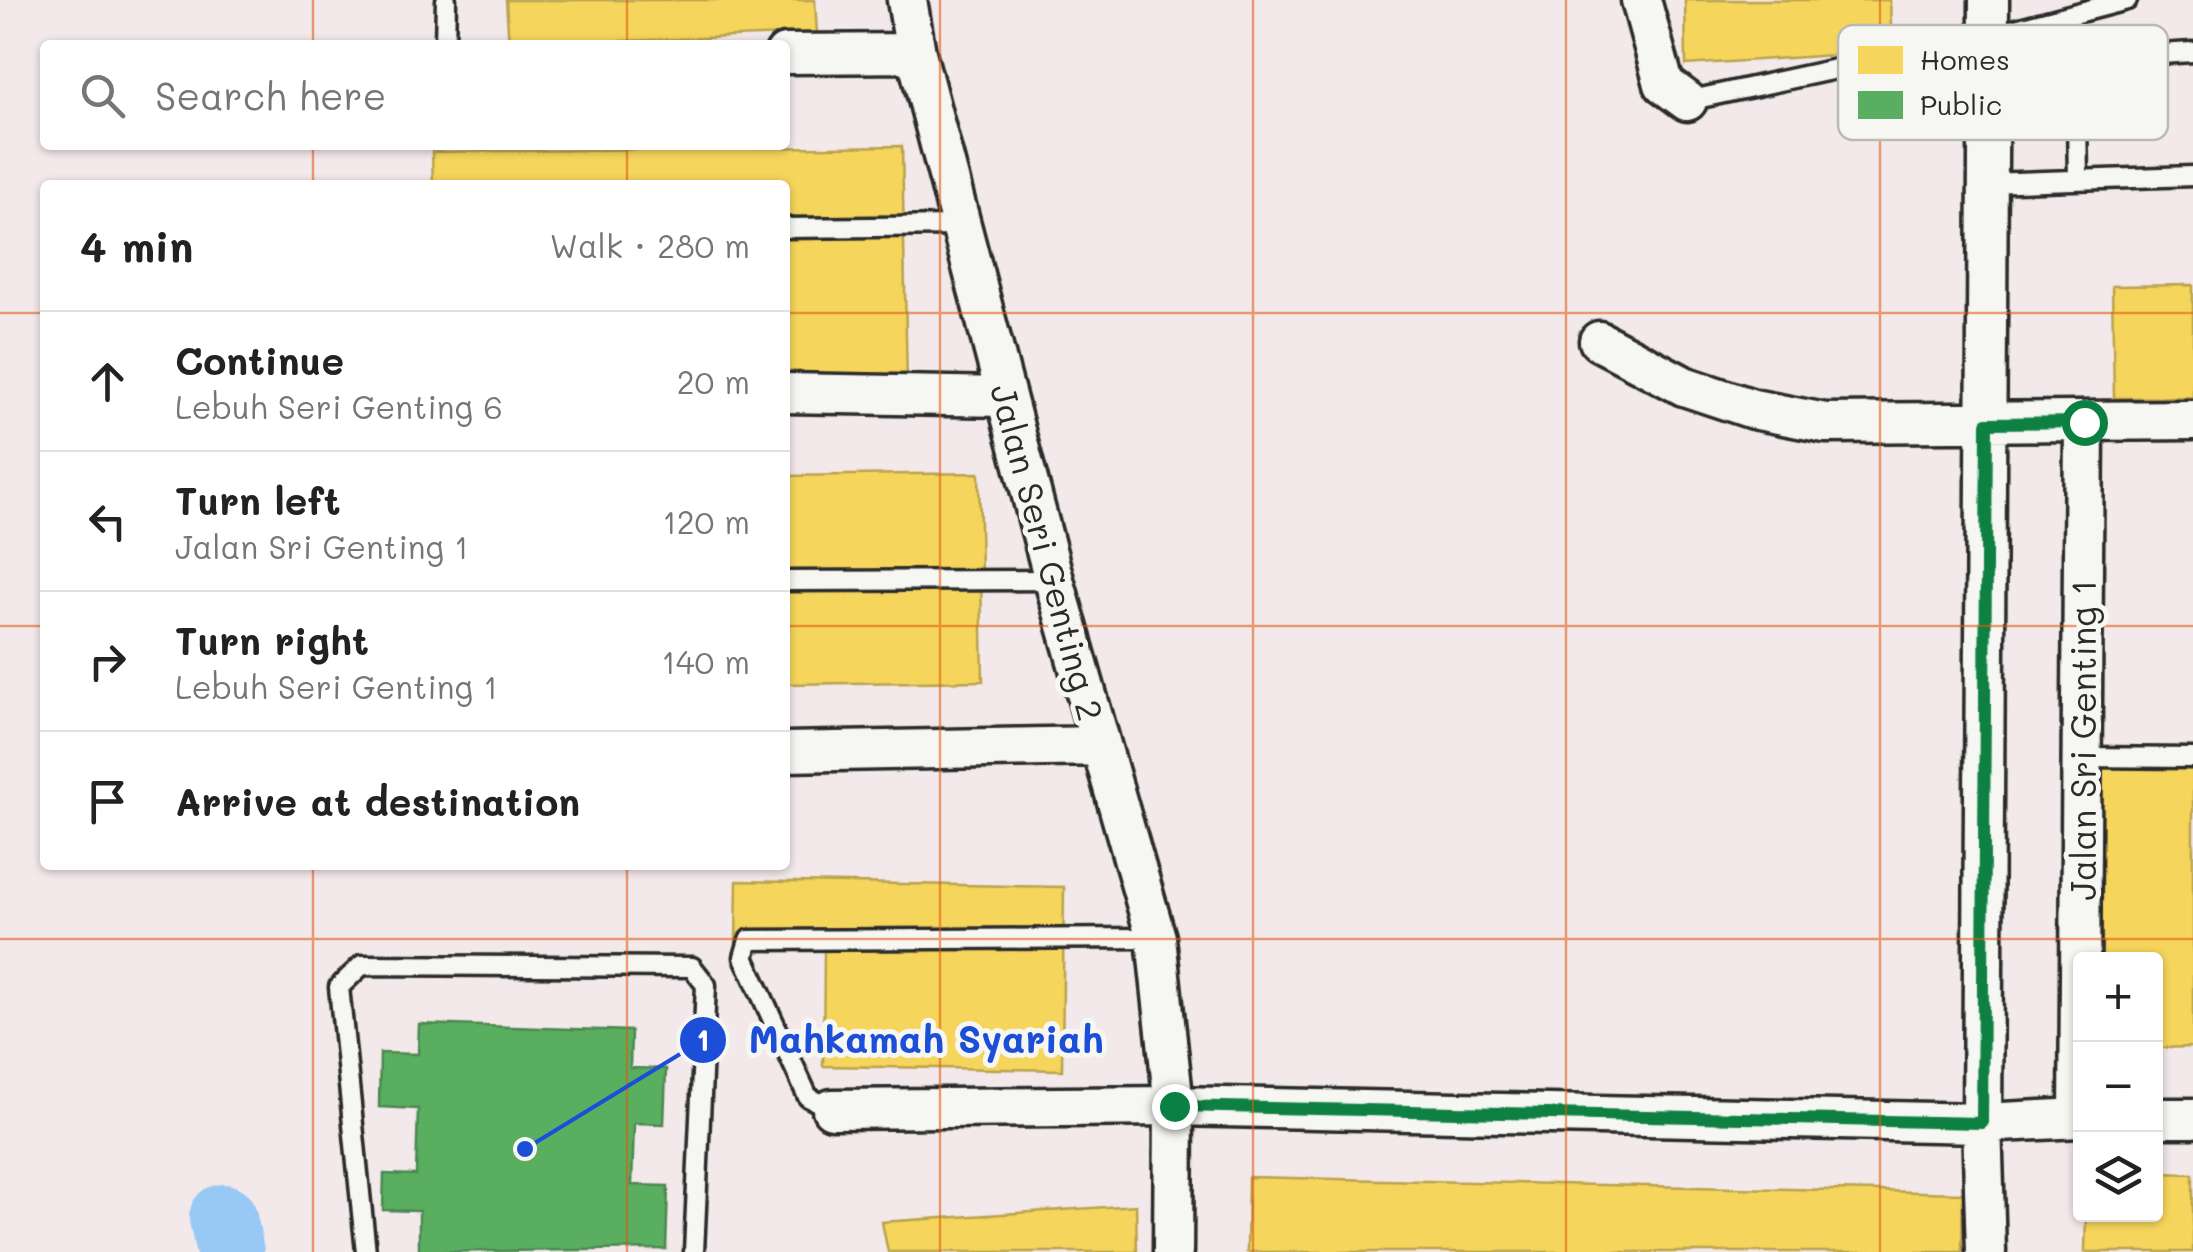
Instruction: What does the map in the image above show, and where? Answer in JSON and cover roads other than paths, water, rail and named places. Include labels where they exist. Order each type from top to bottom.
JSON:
[{"type":"street","name":"Jalan Seri Genting 2","points":[[908,0],[916,53],[1054,580],[1156,938],[1174,1106],[1173,1252]]},
{"type":"street","points":[[1641,0],[1664,84],[1687,101]]},
{"type":"street","points":[[790,54],[916,53]]},
{"type":"street","points":[[1986,1252],[1982,1123],[1988,140]]},
{"type":"street","points":[[1599,341],[1684,386],[1753,409],[1825,423],[2193,420]]},
{"type":"street","points":[[790,393],[1006,397]]},
{"type":"street","name":"Jalan Sri Genting 1","points":[[2080,1042],[2084,422]]},
{"type":"street","points":[[790,752],[1101,746]]},
{"type":"street","points":[[832,1110],[1174,1106],[1982,1123],[2073,1118]]},
{"type":"street","points":[[2163,1118],[2193,1118]]},
{"type":"lane","points":[[445,40],[446,0]]},
{"type":"lane","points":[[2016,25],[2127,0]]},
{"type":"lane","points":[[2168,53],[2193,52]]},
{"type":"lane","points":[[1687,101],[1838,66]]},
{"type":"lane","points":[[2077,140],[2078,180]]},
{"type":"lane","points":[[1987,183],[2193,176]]},
{"type":"lane","points":[[790,228],[961,226]]},
{"type":"lane","points":[[790,581],[1054,580]]},
{"type":"lane","points":[[2082,756],[2193,758]]},
{"type":"lane","points":[[832,1110],[808,1097],[744,957],[749,940],[1156,938]]},
{"type":"lane","points":[[366,1252],[339,987],[362,965],[692,967],[703,976],[706,985],[694,1252]]},
{"type":"waterway","points":[[223,1218],[230,1252]]},
{"type":"place","name":"Mahkamah Syariah","points":[[525,1149]]}]
